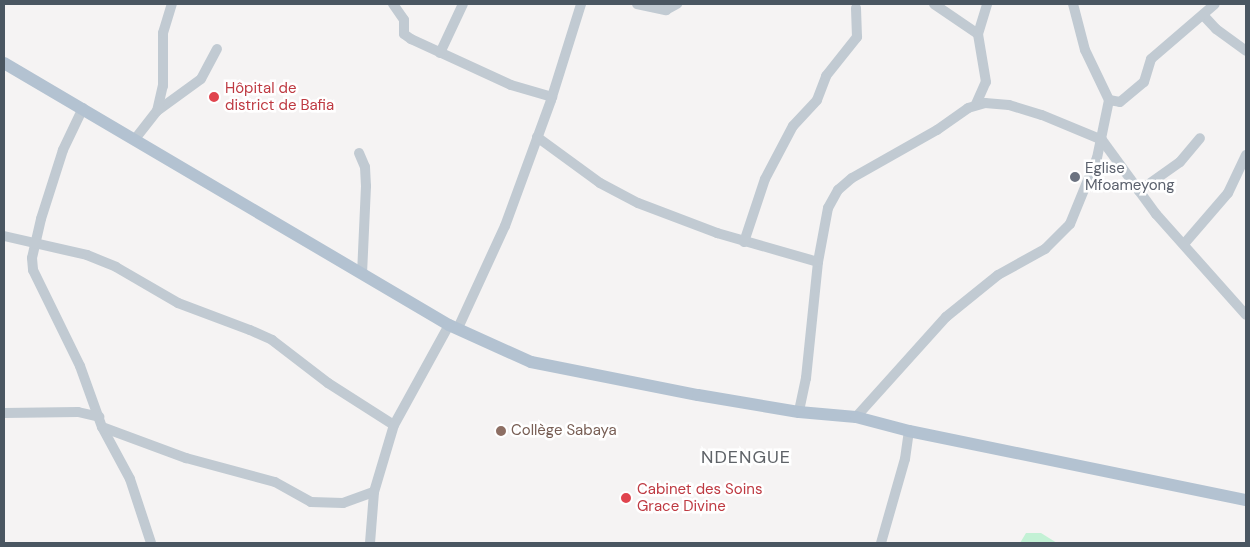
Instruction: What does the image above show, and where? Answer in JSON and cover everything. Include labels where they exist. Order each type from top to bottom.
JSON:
[{"type":"main road","points":[[4,63],[362,274],[453,326],[506,352],[566,371],[799,412],[856,417],[909,431],[1246,500]]},
{"type":"street","points":[[157,111],[163,86],[163,33],[172,4]]},
{"type":"street","points":[[392,4],[404,20],[404,34],[440,53],[511,85],[552,97]]},
{"type":"street","points":[[440,53],[463,4]]},
{"type":"street","points":[[370,543],[374,492],[394,425],[453,326],[505,226],[552,97],[581,4]]},
{"type":"street","points":[[637,4],[666,10],[676,4]]},
{"type":"street","points":[[934,4],[978,34]]},
{"type":"street","points":[[976,104],[987,72],[978,34],[987,4]]},
{"type":"street","points":[[856,417],[921,342],[972,293],[1059,238],[1079,203],[1102,140],[1109,100],[1085,50],[1073,4]]},
{"type":"street","points":[[1109,100],[1120,102],[1144,82],[1152,59],[1216,4]]},
{"type":"street","points":[[744,242],[765,179],[793,126],[817,100],[826,76],[857,37],[856,8]]},
{"type":"street","points":[[1203,15],[1216,29],[1246,51]]},
{"type":"street","points":[[135,139],[157,111],[201,79],[217,49]]},
{"type":"street","points":[[799,412],[806,378],[818,262],[825,218],[838,190],[861,170],[919,140],[976,104],[1025,109],[1102,140],[1139,192],[1184,244],[1208,276],[1246,315]]},
{"type":"street","points":[[83,108],[63,150],[35,241],[32,258],[37,282],[89,389],[101,422],[130,479],[151,543]]},
{"type":"street","points":[[537,137],[614,191],[694,226],[818,262]]},
{"type":"street","points":[[1139,192],[1180,162],[1200,138]]},
{"type":"street","points":[[359,153],[366,176],[362,274]]},
{"type":"street","points":[[1184,244],[1225,197],[1246,155]]},
{"type":"street","points":[[4,236],[35,241],[116,267],[178,303],[272,340],[328,383],[394,425]]},
{"type":"street","points":[[78,412],[87,402],[89,389]]},
{"type":"street","points":[[4,413],[78,412],[186,458],[275,482],[311,502],[343,503],[374,492]]},
{"type":"street","points":[[881,543],[905,460],[909,431]]},
{"type":"green space","points":[[1026,533],[1041,533],[1057,543],[1020,543]]},
{"type":"place","name":"Hôpital de district de Bafia","points":[[214,97]]},
{"type":"place","name":"Eglise Mfoameyong","points":[[1075,177]]},
{"type":"place","name":"Collège Sabaya","points":[[501,431]]},
{"type":"place","name":"Cabinet des Soins Grace Divine","points":[[626,498]]},
{"type":"district","name":"NDENGUE","points":[[746,457]]}]
